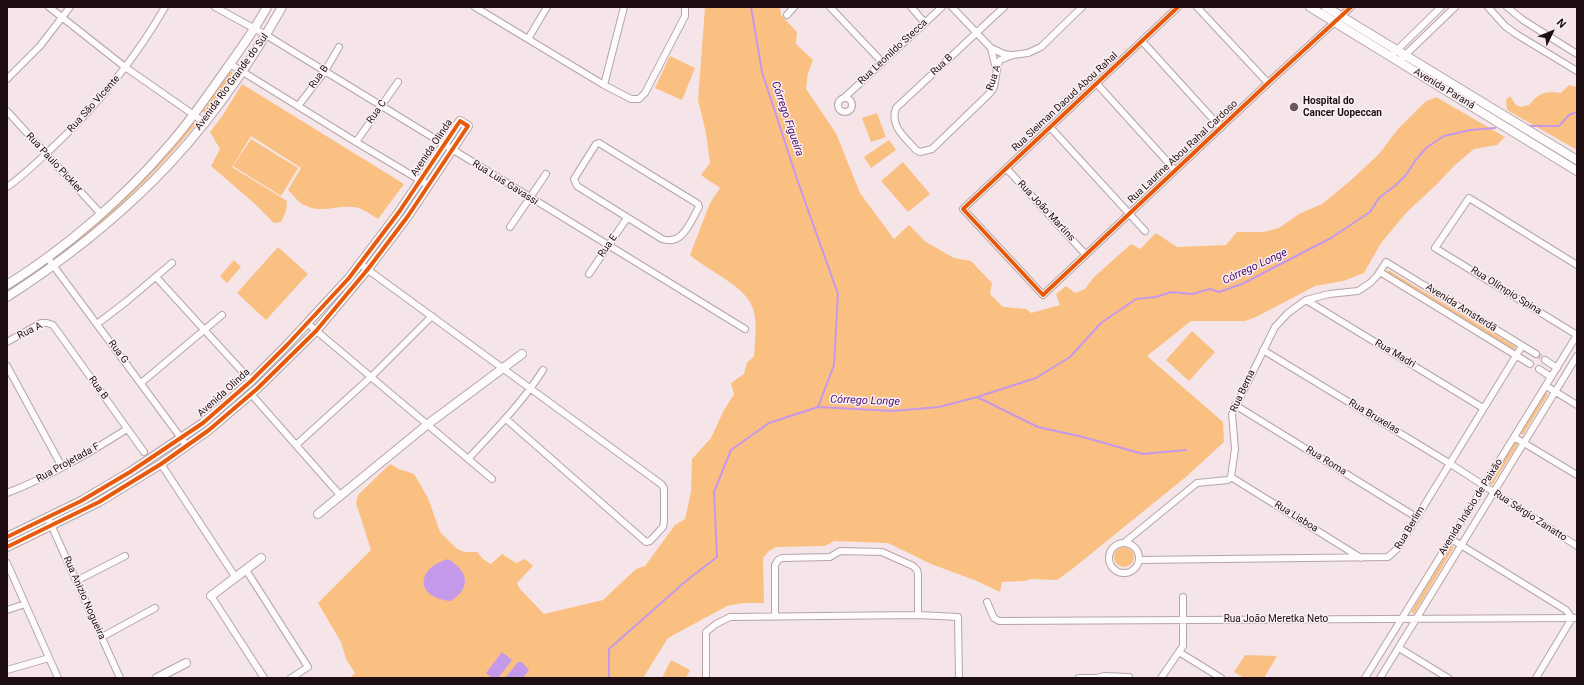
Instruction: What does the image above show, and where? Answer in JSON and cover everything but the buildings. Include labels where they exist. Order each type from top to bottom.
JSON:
[{"type":"street","points":[[49,7],[125,68],[204,122]]},
{"type":"street","points":[[7,79],[40,46],[70,7]]},
{"type":"street","name":"Rua São Vicente","points":[[7,187],[72,130],[96,104],[125,68],[165,7]]},
{"type":"street","points":[[215,7],[255,28]]},
{"type":"street","name":"Avenida Rio Grande do Sul","points":[[7,285],[47,257],[101,214],[151,166],[194,115],[255,28],[267,7]]},
{"type":"street","name":"Avenida Rio Grande do Sul","points":[[7,297],[53,266],[89,239],[154,180],[174,159],[241,72],[266,35],[282,7]]},
{"type":"street","points":[[475,7],[604,85],[631,99],[639,99],[645,93],[685,16],[685,7]]},
{"type":"street","points":[[528,39],[547,7]]},
{"type":"street","points":[[604,85],[624,7]]},
{"type":"street","points":[[787,14],[794,7]]},
{"type":"street","points":[[830,7],[882,62]]},
{"type":"street","points":[[911,7],[925,23]]},
{"type":"street","name":"Rua Leonildo Stecca","points":[[845,97],[942,7]]},
{"type":"street","points":[[952,7],[991,48],[1004,54],[1013,55]]},
{"type":"street","name":"Rua B","points":[[897,128],[894,116],[898,105],[1004,7]]},
{"type":"street","name":"Rua A","points":[[897,128],[916,150],[920,152],[928,151],[990,93],[994,87],[1000,60],[1013,55],[1028,53],[1041,46],[1082,7]]},
{"type":"street","name":"Rua Sleiman Daoud Abou Rahal","points":[[1043,295],[963,209],[1178,7]]},
{"type":"street","points":[[1197,7],[1268,83]]},
{"type":"street","name":"Avenida Paraná","points":[[1310,7],[1338,19],[1394,53],[1405,55],[1577,160]]},
{"type":"street","name":"Avenida Paraná","points":[[1326,7],[1338,19]]},
{"type":"street","name":"Rua Laurine Abou Rahal Cardoso","points":[[1043,295],[1085,254],[1351,7]]},
{"type":"street","points":[[1394,53],[1441,7]]},
{"type":"street","points":[[1399,62],[1455,7]]},
{"type":"street","points":[[1488,7],[1505,26],[1516,34],[1577,71]]},
{"type":"street","points":[[1507,7],[1523,20],[1577,54]]},
{"type":"street","name":"Rua Luis Gavassi","points":[[255,28],[745,329]]},
{"type":"street","points":[[1142,41],[1221,128]]},
{"type":"street","name":"Rua B","points":[[298,106],[325,71],[339,47]]},
{"type":"street","points":[[991,48],[997,70]]},
{"type":"street","name":"Avenida Paraná","points":[[1394,53],[1399,62],[1577,171]]},
{"type":"street","points":[[230,64],[428,185]]},
{"type":"street","name":"Rua C","points":[[356,142],[398,82]]},
{"type":"street","points":[[1097,84],[1175,170]]},
{"type":"street","points":[[851,100],[845,97],[840,99],[838,108],[846,112],[851,110],[853,105],[851,100],[853,89]]},
{"type":"street","name":"Rua Paulo Pickler","points":[[7,112],[101,214]]},
{"type":"street","name":"Avenida Olinda","points":[[7,537],[95,494],[130,472],[203,423],[251,381],[349,278],[395,218],[460,121],[468,126],[408,216],[368,269],[316,331],[251,394],[209,430],[136,480],[100,502],[7,547]]},
{"type":"street","points":[[1050,127],[1145,231]]},
{"type":"street","points":[[599,143],[695,201],[699,207],[684,234],[674,240],[662,239],[627,218],[575,183],[574,179],[596,144],[599,143]]},
{"type":"street","name":"Rua João Martins","points":[[1007,169],[1085,254]]},
{"type":"street","points":[[510,227],[546,174]]},
{"type":"street","name":"Rua Olímpio Spina","points":[[1577,264],[1469,198],[1436,248],[1577,335]]},
{"type":"street","name":"Rua E","points":[[589,274],[627,218]]},
{"type":"street","points":[[47,257],[53,266]]},
{"type":"street","name":"Rua Berna","points":[[1231,477],[1235,449],[1232,414],[1235,404],[1275,327],[1288,313],[1306,300],[1329,294],[1358,291],[1370,283],[1380,272],[1386,262]]},
{"type":"street","name":"Avenida Amsterdã","points":[[1386,262],[1536,354]]},
{"type":"street","points":[[97,324],[172,263]]},
{"type":"street","points":[[360,264],[660,484],[664,488],[664,521],[662,527],[650,541],[646,542],[506,419]]},
{"type":"street","name":"Rua G","points":[[53,266],[141,382],[187,446]]},
{"type":"street","name":"Avenida Amsterdã","points":[[1380,272],[1530,364]]},
{"type":"street","points":[[156,277],[251,381]]},
{"type":"street","name":"Rua Madri","points":[[1306,300],[1483,408]]},
{"type":"street","points":[[141,382],[222,315]]},
{"type":"street","points":[[296,444],[371,377],[432,316]]},
{"type":"street","name":"Rua A","points":[[8,341],[41,324],[47,323],[53,325]]},
{"type":"street","points":[[307,323],[428,424],[492,480]]},
{"type":"street","name":"Rua B","points":[[53,325],[144,452]]},
{"type":"street","name":"Avenida Inácio de Paixão","points":[[1365,678],[1577,335]]},
{"type":"street","name":"Rua Berlim","points":[[1139,560],[1361,558],[1388,557],[1394,554],[1522,346]]},
{"type":"street","name":"Rua Bruxelas","points":[[1263,350],[1484,485]]},
{"type":"street","points":[[318,514],[428,424],[522,354]]},
{"type":"street","points":[[276,356],[283,363]]},
{"type":"street","name":"Avenida Inácio de Paixão","points":[[1380,678],[1577,356]]},
{"type":"street","points":[[1545,360],[1557,368]]},
{"type":"street","points":[[7,366],[62,467]]},
{"type":"street","points":[[1539,369],[1551,377]]},
{"type":"street","points":[[468,459],[506,419],[531,389],[544,370]]},
{"type":"street","points":[[1546,386],[1577,405]]},
{"type":"street","points":[[251,394],[340,495]]},
{"type":"street","name":"Rua Roma","points":[[1235,404],[1416,517]]},
{"type":"street","name":"Rua Projetada F","points":[[7,494],[93,450],[127,428]]},
{"type":"street","points":[[1514,437],[1577,475]]},
{"type":"street","points":[[161,464],[236,578]]},
{"type":"street","points":[[130,472],[136,480]]},
{"type":"street","points":[[1125,542],[1136,548],[1139,560],[1138,565],[1130,572],[1124,573],[1114,570],[1109,560],[1111,550],[1119,543],[1125,542],[1197,483],[1228,480],[1231,477]]},
{"type":"street","name":"Rua Lisboa","points":[[1231,477],[1361,558]]},
{"type":"street","name":"Rua Sérgio Zanatto","points":[[1484,485],[1577,546]]},
{"type":"street","name":"Rua Anizio Nogueira","points":[[48,518],[120,678]]},
{"type":"street","points":[[1451,539],[1566,610],[1575,618],[1536,678]]},
{"type":"street","points":[[775,616],[775,565],[778,560],[782,558],[830,557],[840,551],[882,552],[913,566],[917,570],[918,574],[918,615]]},
{"type":"street","points":[[76,582],[125,556]]},
{"type":"street","points":[[262,558],[211,596],[264,678]]},
{"type":"street","points":[[7,563],[58,678]]},
{"type":"street","points":[[246,570],[308,667],[291,678]]},
{"type":"street","points":[[1161,678],[1183,646],[1183,597]]},
{"type":"street","name":"Rua João Meretka Neto","points":[[987,602],[994,618],[999,621],[1575,618]]},
{"type":"street","points":[[7,610],[25,604]]},
{"type":"street","points":[[102,637],[156,608]]},
{"type":"street","points":[[706,678],[706,632],[716,624],[730,617],[918,615],[958,617],[958,678]]},
{"type":"street","points":[[1399,648],[1448,678]]},
{"type":"street","points":[[1179,652],[1221,678]]},
{"type":"street","points":[[7,670],[49,658]]},
{"type":"street","points":[[157,678],[186,663]]},
{"type":"street","points":[[1079,678],[1097,678],[1104,676],[1129,677]]},
{"type":"shaded area","points":[[705,7],[780,7],[781,15],[797,32],[796,44],[813,60],[808,73],[806,89],[836,133],[860,193],[894,239],[909,225],[926,242],[954,258],[971,261],[992,283],[990,294],[1003,307],[1026,309],[1031,313],[1060,305],[1056,294],[1066,286],[1075,293],[1085,289],[1094,277],[1131,244],[1140,249],[1156,233],[1177,247],[1226,245],[1237,232],[1263,232],[1279,228],[1299,214],[1322,204],[1350,181],[1379,154],[1398,129],[1425,102],[1436,97],[1505,137],[1497,145],[1474,149],[1455,165],[1407,212],[1381,243],[1364,273],[1343,281],[1315,286],[1256,317],[1245,321],[1191,321],[1147,356],[1223,422],[1224,442],[1187,476],[1057,580],[1031,579],[1024,581],[1002,582],[1000,592],[977,581],[931,564],[888,543],[834,541],[825,546],[776,547],[769,551],[763,558],[764,603],[743,603],[727,606],[668,638],[643,678],[350,678],[355,673],[346,659],[341,642],[318,603],[371,550],[356,503],[358,495],[390,464],[414,474],[428,498],[440,532],[456,548],[464,552],[477,552],[483,559],[491,564],[502,554],[516,563],[525,559],[533,566],[517,583],[520,589],[544,614],[603,600],[636,569],[645,566],[675,525],[685,519],[691,492],[692,459],[711,438],[723,412],[734,394],[731,383],[744,374],[747,363],[754,356],[756,334],[754,312],[744,295],[727,280],[690,255],[710,203],[720,188],[701,175],[710,163],[706,133],[698,100]]},
{"type":"shaded area","points":[[1379,43],[1577,163],[1577,167],[1378,46]]},
{"type":"shaded area","points":[[670,56],[695,68],[682,100],[655,88]]},
{"type":"shaded area","points":[[229,70],[233,73],[205,113],[201,111]]},
{"type":"shaded area","points":[[242,84],[404,184],[378,219],[357,208],[346,207],[317,209],[302,204],[288,190],[301,168],[251,136],[232,167],[287,201],[286,211],[281,222],[274,223],[255,204],[211,166],[220,149],[210,132],[223,115]]},
{"type":"shaded area","points":[[1569,85],[1577,87],[1577,150],[1507,110],[1506,100],[1510,96],[1516,105],[1521,107],[1529,105],[1543,93],[1561,93]]},
{"type":"shaded area","points":[[877,113],[886,137],[871,142],[862,118]]},
{"type":"shaded area","points":[[193,122],[196,124],[131,195],[96,227],[58,257],[56,253]]},
{"type":"shaded area","points":[[251,139],[298,168],[281,196],[233,166]]},
{"type":"shaded area","points":[[889,140],[896,150],[871,168],[864,157]]},
{"type":"shaded area","points":[[903,162],[930,194],[908,212],[881,181]]},
{"type":"shaded area","points":[[278,247],[308,274],[266,320],[237,293]]},
{"type":"shaded area","points":[[234,260],[241,267],[227,283],[220,276]]},
{"type":"shaded area","points":[[1388,270],[1516,347],[1514,350],[1387,272]]},
{"type":"shaded area","points":[[1192,331],[1215,352],[1189,381],[1166,360]]},
{"type":"shaded area","points":[[1545,392],[1548,394],[1523,435],[1520,433]]},
{"type":"shaded area","points":[[1515,442],[1518,444],[1492,485],[1489,483]]},
{"type":"shaded area","points":[[1451,546],[1454,547],[1414,614],[1411,612]]},
{"type":"shaded area","points":[[1124,547],[1131,550],[1134,557],[1131,564],[1124,567],[1117,564],[1114,557],[1117,550]]},
{"type":"shaded area","points":[[448,559],[460,569],[465,579],[465,585],[462,590],[458,596],[451,601],[439,599],[431,595],[426,589],[424,583],[425,576],[429,569]]},
{"type":"shaded area","points":[[502,652],[512,660],[498,678],[492,678],[486,673]]},
{"type":"shaded area","points":[[1245,655],[1277,656],[1264,678],[1244,678],[1234,672]]},
{"type":"shaded area","points":[[671,660],[690,670],[686,678],[662,678]]},
{"type":"shaded area","points":[[518,662],[522,662],[529,670],[523,678],[505,678]]},
{"type":"waterway","name":"Córrego Figueira","points":[[609,678],[609,649],[686,581],[717,557],[714,492],[731,450],[769,423],[818,407],[834,365],[838,294],[797,179],[762,72],[751,7]]},
{"type":"waterway","name":"Córrego Longe","points":[[1529,126],[1559,126],[1569,115],[1577,112]]},
{"type":"waterway","name":"Córrego Longe","points":[[818,407],[893,411],[939,407],[977,397],[1036,378],[1070,357],[1101,323],[1136,299],[1156,297],[1171,292],[1192,294],[1210,289],[1219,292],[1242,284],[1331,238],[1370,212],[1379,198],[1406,175],[1426,148],[1444,136],[1470,130],[1495,128]]},
{"type":"waterway","points":[[977,397],[1038,427],[1083,437],[1143,454],[1186,450]]},
{"type":"tunnel","points":[[1536,354],[1545,360]]},
{"type":"cycle path","points":[[1178,7],[963,209],[1043,295],[1351,7]]},
{"type":"cycle path","points":[[7,537],[81,501],[130,472],[203,423],[251,381],[287,345],[349,278],[399,212],[460,121],[468,126],[408,216],[368,269],[316,331],[258,388],[209,430],[161,464],[99,502],[7,547]]},
{"type":"place","name":"Hospital do Cancer Uopeccan","points":[[1294,107]]}]
